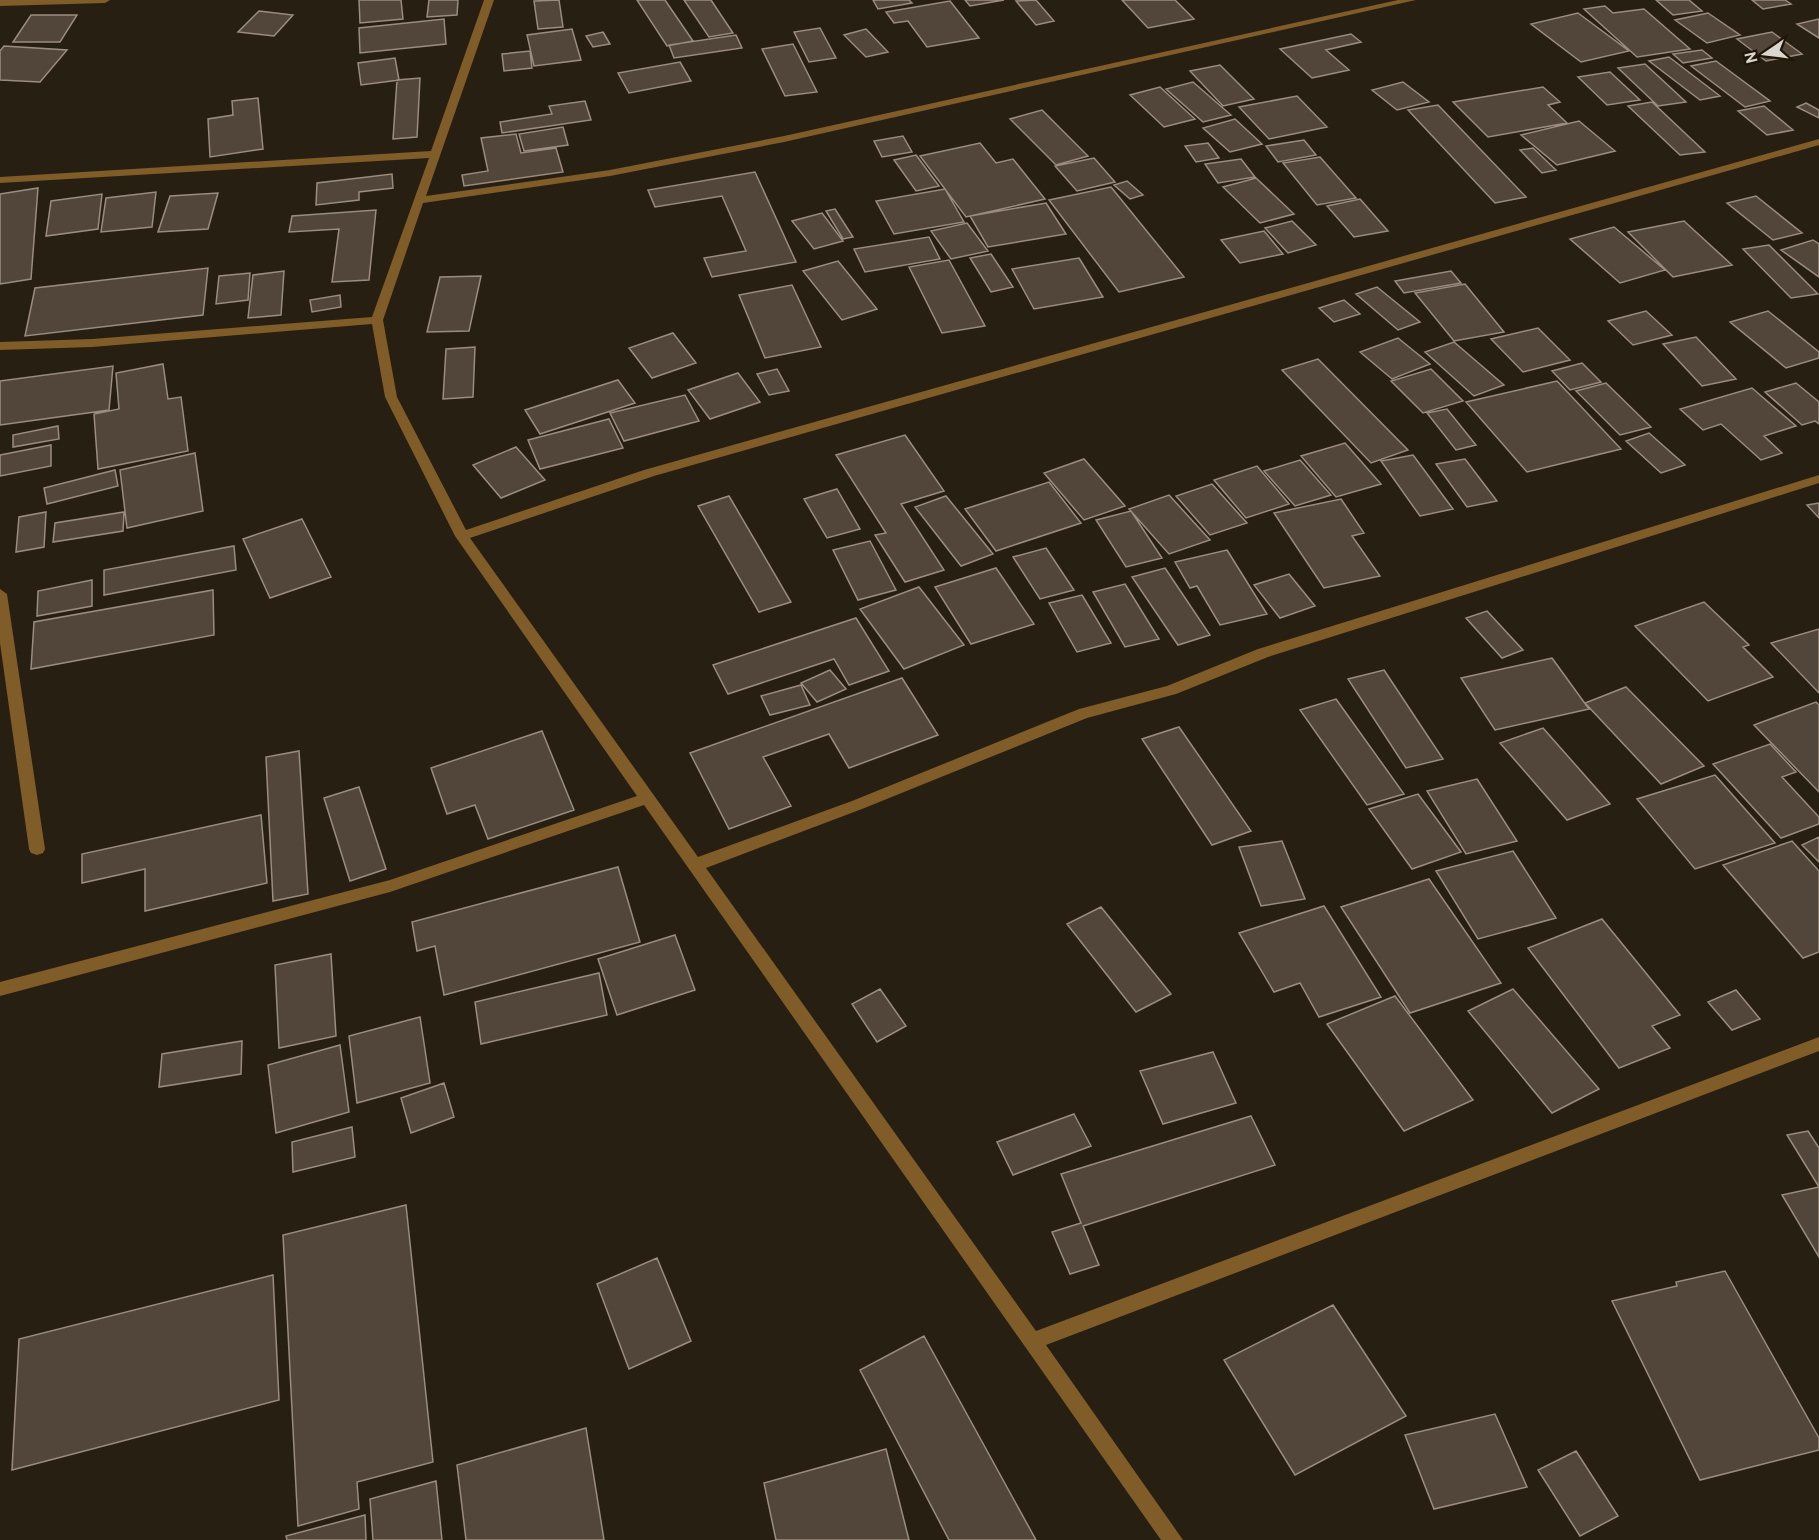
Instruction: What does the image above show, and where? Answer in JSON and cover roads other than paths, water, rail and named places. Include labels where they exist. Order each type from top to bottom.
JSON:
[{"type":"street","points":[[0,3],[105,0]]},
{"type":"street","points":[[489,0],[377,320],[391,397],[462,536],[1173,1540]]},
{"type":"street","points":[[420,200],[610,173],[784,139],[1411,0]]},
{"type":"street","points":[[462,536],[649,473],[1819,142]]},
{"type":"street","points":[[0,180],[436,154]]},
{"type":"street","points":[[0,346],[92,343],[377,320]]},
{"type":"street","points":[[695,865],[857,805],[1084,713],[1171,690],[1263,653],[1819,479]]},
{"type":"street","points":[[0,594],[38,849]]},
{"type":"street","points":[[0,989],[390,885],[648,798]]},
{"type":"street","points":[[1033,1341],[1819,1044]]}]
